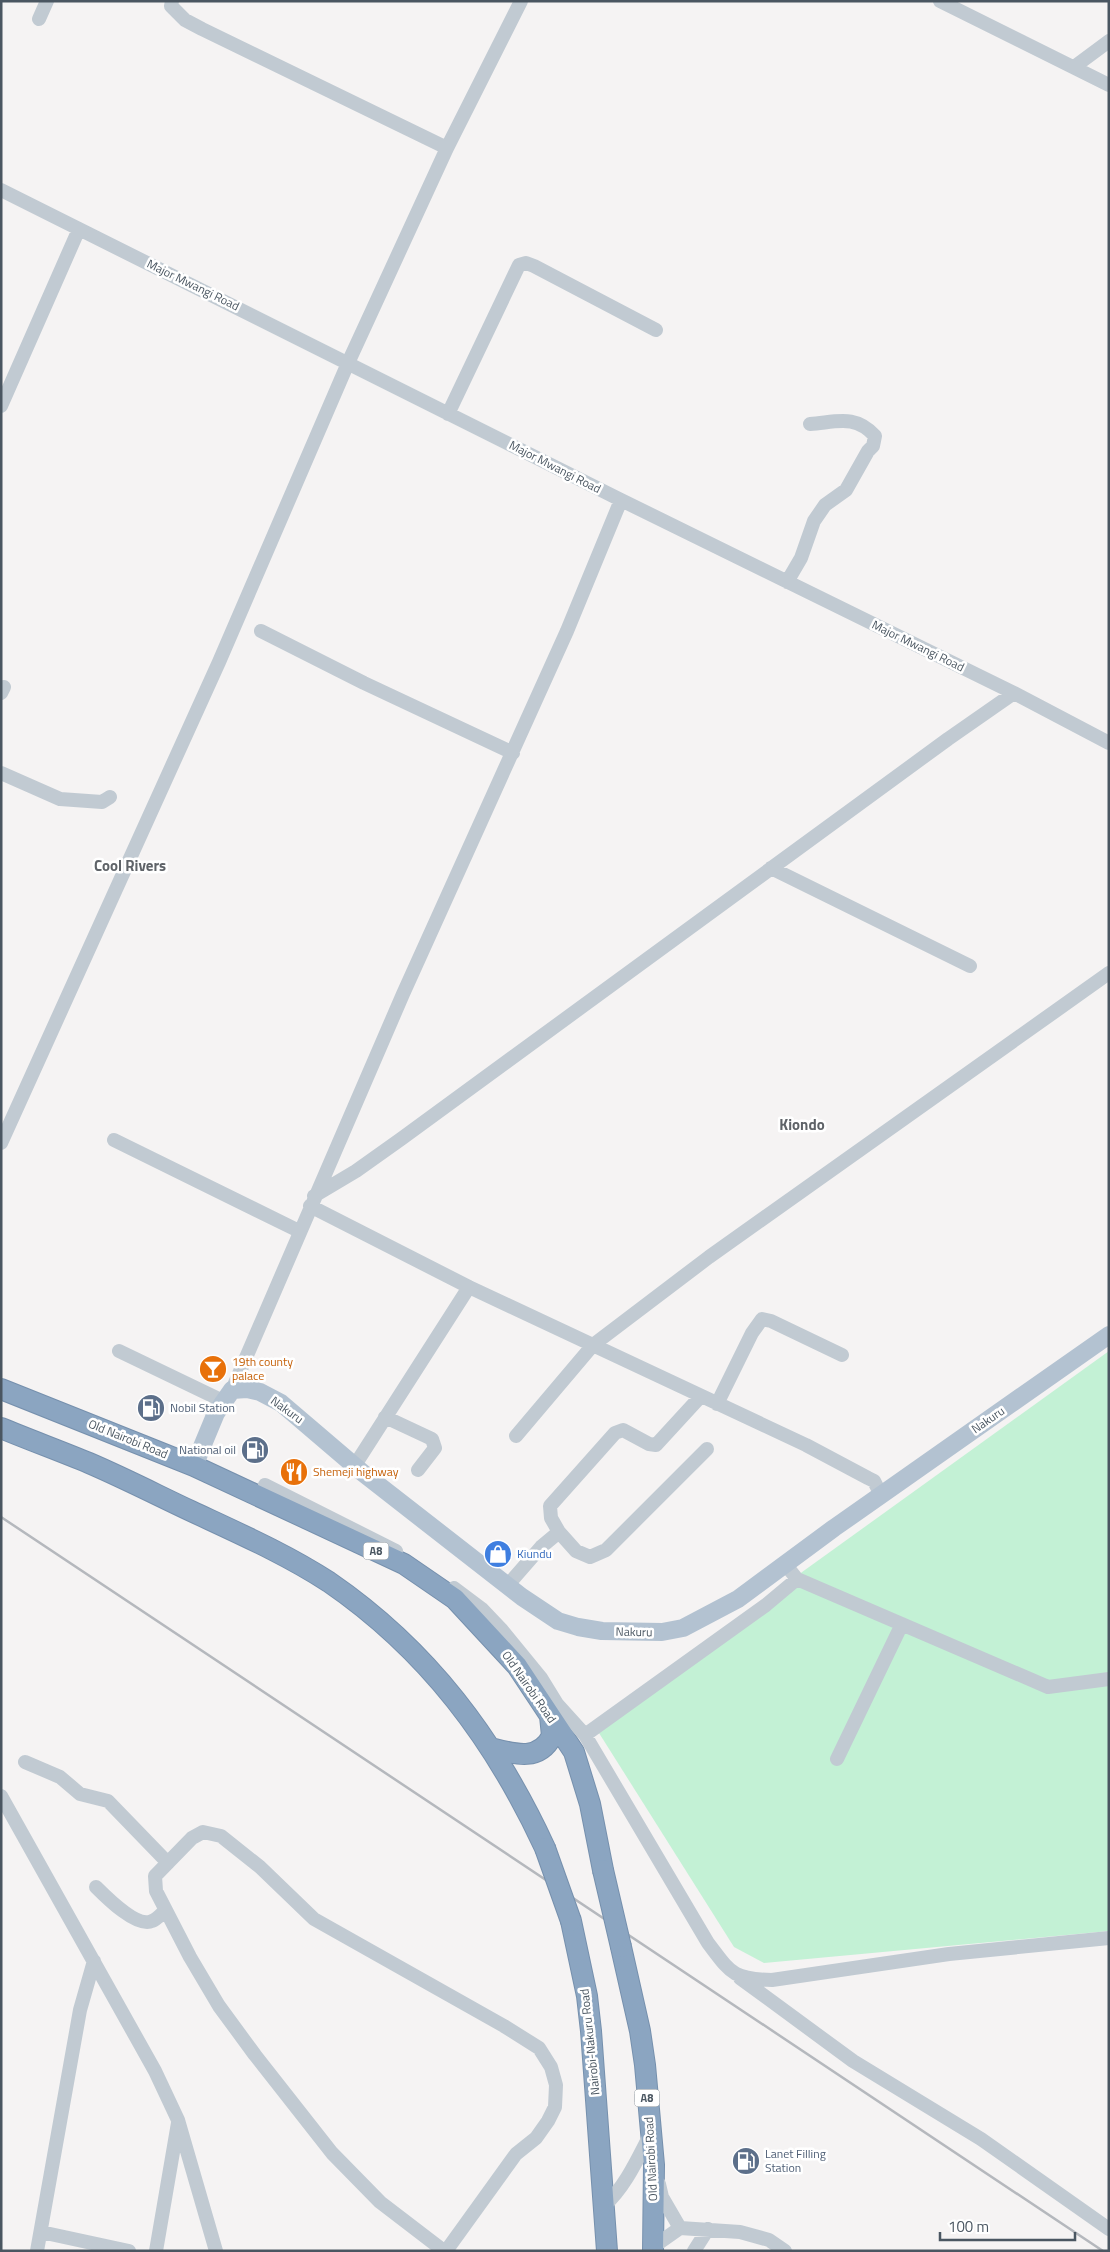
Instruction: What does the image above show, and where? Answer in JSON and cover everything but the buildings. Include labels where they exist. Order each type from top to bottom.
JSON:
[{"type":"highway","name":"Old Nairobi Road","points":[[1,1389],[194,1466],[404,1564],[454,1599],[506,1652],[526,1678],[574,1752],[590,1804],[603,1870],[640,2031],[654,2165],[653,2249]]},
{"type":"highway","points":[[1,1428],[90,1463],[272,1550],[328,1582],[374,1616],[428,1668],[458,1702],[491,1748],[527,1755],[540,1750],[552,1736],[550,1716]]},
{"type":"highway","name":"Nairobi-Nakuru Road","points":[[491,1748],[513,1784],[545,1848],[571,1921],[587,1996],[604,2206]]},
{"type":"highway","points":[[604,2206],[607,2251]]},
{"type":"main road","name":"Nakuru","points":[[227,1395],[247,1389],[260,1392],[281,1403],[363,1473],[507,1586],[558,1620],[578,1627],[602,1631],[662,1632],[683,1628],[738,1599],[880,1495],[1109,1335]]},
{"type":"main road","points":[[194,1466],[216,1413],[227,1395]]},
{"type":"street","points":[[39,19],[48,1]]},
{"type":"street","points":[[172,1],[171,6],[185,20],[447,148]]},
{"type":"street","points":[[1,1143],[219,662],[348,363],[447,148],[521,1]]},
{"type":"street","points":[[940,1],[1109,84]]},
{"type":"street","points":[[1074,67],[1109,41]]},
{"type":"street","name":"Major Mwangi Road","points":[[1,190],[621,500],[1014,693],[1109,744]]},
{"type":"street","points":[[1,406],[5,386],[80,229]]},
{"type":"street","points":[[448,414],[519,265],[526,263],[534,266],[656,330]]},
{"type":"street","points":[[787,582],[801,558],[814,521],[824,505],[846,490],[868,451],[873,446],[875,436],[866,426],[852,420],[810,424]]},
{"type":"street","points":[[119,1351],[227,1395],[421,952],[567,631],[621,500]]},
{"type":"street","points":[[261,631],[364,683],[513,753]]},
{"type":"street","points":[[312,1201],[364,1166],[1014,693]]},
{"type":"street","points":[[1,773],[39,792],[64,800],[102,802],[110,797]]},
{"type":"street","points":[[771,868],[970,966]]},
{"type":"street","points":[[516,1436],[593,1345],[709,1257],[1109,973]]},
{"type":"street","points":[[114,1140],[299,1231]]},
{"type":"street","points":[[312,1201],[469,1287],[806,1445],[874,1482],[880,1495]]},
{"type":"street","points":[[354,1465],[469,1287]]},
{"type":"street","points":[[717,1404],[752,1334],[762,1319],[771,1321],[842,1355]]},
{"type":"street","points":[[701,1396],[656,1445],[649,1444],[623,1430],[615,1433],[550,1506],[551,1518],[559,1532],[576,1551],[590,1557],[606,1550],[707,1449]]},
{"type":"street","points":[[385,1418],[432,1439],[435,1448],[418,1470]]},
{"type":"street","points":[[265,1486],[407,1557],[482,1609],[524,1655],[557,1704],[585,1735],[708,1942],[733,1974],[853,2061],[981,2139],[1109,2229]]},
{"type":"street","points":[[507,1586],[541,1547],[559,1532]]},
{"type":"street","points":[[785,1564],[798,1580],[1048,1687],[1109,1679]]},
{"type":"street","points":[[585,1735],[766,1606],[798,1580]]},
{"type":"street","points":[[837,1759],[902,1624]]},
{"type":"street","points":[[25,1762],[60,1777],[80,1794],[108,1801],[168,1863]]},
{"type":"street","points":[[1,1796],[156,2070],[178,2120],[216,2251]]},
{"type":"street","points":[[203,1832],[221,1836],[260,1866],[314,1919],[504,2026],[539,2048],[551,2067],[556,2085],[555,2107],[536,2138],[516,2154],[445,2251],[380,2202],[332,2153],[219,2006],[165,1911],[156,1891],[156,1876],[168,1863],[192,1838],[203,1832]]},
{"type":"street","points":[[96,1888],[111,1902],[140,1922],[152,1921],[165,1911]]},
{"type":"street","points":[[733,1974],[752,1979],[772,1980],[949,1954],[1109,1938]]},
{"type":"street","points":[[37,2251],[80,2010],[94,1960]]},
{"type":"street","points":[[156,2251],[178,2120]]},
{"type":"street","points":[[604,2206],[614,2198],[630,2175],[650,2135]]},
{"type":"street","points":[[654,2165],[662,2198],[680,2228]]},
{"type":"street","points":[[653,2249],[680,2228],[740,2232],[769,2240],[785,2251]]},
{"type":"street","points":[[694,2251],[708,2229]]},
{"type":"street","points":[[41,2232],[129,2251]]},
{"type":"green space","points":[[1109,1351],[1109,1931],[764,1963],[734,1947],[599,1733],[791,1580]]},
{"type":"railway","points":[[1,1517],[1103,2251]]},
{"type":"place","name":"19th county palace","points":[[213,1369]]},
{"type":"place","name":"Nobil Station","points":[[151,1408]]},
{"type":"place","name":"National oil","points":[[255,1450]]},
{"type":"place","name":"Shemeji highway","points":[[294,1472]]},
{"type":"place","name":"Kiundu","points":[[498,1554]]},
{"type":"place","name":"Lanet Filling Station","points":[[746,2161]]},
{"type":"district","name":"Cool Rivers","points":[[130,866]]},
{"type":"district","name":"Kiondo","points":[[802,1125]]}]
